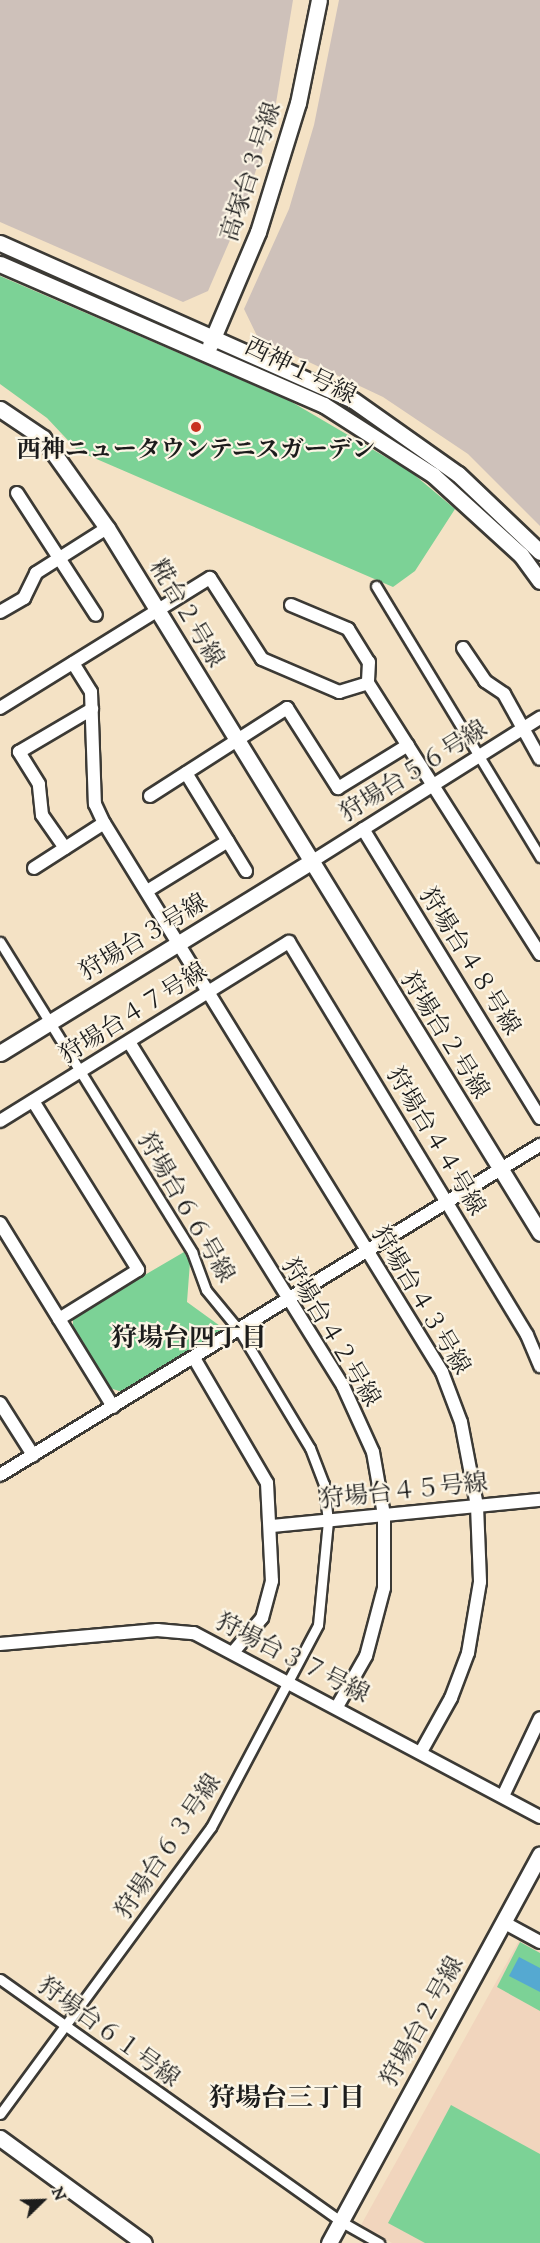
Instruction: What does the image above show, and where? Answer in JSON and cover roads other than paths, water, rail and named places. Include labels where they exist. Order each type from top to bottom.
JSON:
[{"type":"street","name":"高塚台３号線","points":[[207,352],[258,232],[298,103],[319,0]]},
{"type":"street","name":"西神１号線","points":[[0,243],[214,335],[353,400],[458,474],[540,552]]},
{"type":"street","name":"西神１号線","points":[[0,264],[207,352],[324,405],[433,475],[521,555],[540,581]]},
{"type":"street","name":"糀台２号線","points":[[0,409],[43,438],[107,528],[311,862]]},
{"type":"street","points":[[17,493],[61,557],[96,615]]},
{"type":"street","points":[[0,612],[24,598],[36,573],[107,528]]},
{"type":"street","points":[[0,708],[210,578],[261,659],[339,692],[368,683]]},
{"type":"street","points":[[376,586],[540,857]]},
{"type":"street","points":[[291,605],[348,629],[369,663],[368,683],[540,954]]},
{"type":"street","points":[[463,648],[485,681],[504,694],[521,729],[540,759]]},
{"type":"street","name":"狩場台４３号線","points":[[73,663],[91,692],[95,804],[104,823],[442,1372],[461,1422],[477,1506],[480,1582],[468,1653],[451,1698],[422,1750]]},
{"type":"street","points":[[150,796],[287,708],[338,788],[408,745]]},
{"type":"street","points":[[65,848],[42,815],[39,784],[19,752],[92,709]]},
{"type":"street","name":"狩場台５６号線","points":[[311,862],[540,718]]},
{"type":"street","points":[[186,773],[246,871]]},
{"type":"street","points":[[34,868],[104,823]]},
{"type":"street","name":"狩場台４８号線","points":[[363,829],[540,1118]]},
{"type":"street","points":[[147,891],[228,841]]},
{"type":"street","name":"狩場台３号線","points":[[0,1053],[311,862]]},
{"type":"street","name":"狩場台２号線","points":[[311,862],[540,1233]]},
{"type":"street","name":"狩場台６６号線","points":[[0,942],[48,1023],[82,1071],[192,1252],[206,1290],[239,1330],[310,1448],[324,1484],[328,1521]]},
{"type":"street","name":"狩場台４７号線","points":[[0,1121],[289,942]]},
{"type":"street","name":"狩場台４４号線","points":[[289,942],[528,1335],[540,1366]]},
{"type":"street","name":"狩場台４２号線","points":[[129,1042],[343,1386],[373,1452],[384,1515],[384,1588],[366,1656],[338,1705]]},
{"type":"street","points":[[33,1101],[138,1270],[58,1319]]},
{"type":"street","points":[[0,1475],[540,1145]]},
{"type":"street","points":[[0,1223],[113,1407]]},
{"type":"street","points":[[194,1358],[267,1483],[273,1526],[272,1581],[262,1617],[235,1650]]},
{"type":"street","points":[[0,1403],[33,1455]]},
{"type":"street","name":"狩場台４５号線","points":[[273,1526],[540,1500]]},
{"type":"street","name":"狩場台６３号線","points":[[0,2114],[211,1827],[292,1680],[318,1625],[328,1521]]},
{"type":"street","name":"狩場台３７号線","points":[[0,1644],[157,1629],[194,1633],[235,1650],[292,1680],[540,1817]]},
{"type":"street","points":[[503,1796],[540,1718]]},
{"type":"street","name":"狩場台２号線","points":[[328,2243],[540,1855]]},
{"type":"street","points":[[503,1922],[540,1942]]},
{"type":"street","name":"狩場台６１号線","points":[[0,1979],[340,2222],[379,2243]]},
{"type":"street","points":[[0,2138],[144,2243]]},
{"type":"water","points":[[519,1957],[540,1968],[540,1992],[509,1976]]},
{"type":"place","name":"西神ニュータウンテニスガーデン","points":[[196,427]]},
{"type":"district","name":"狩場台四丁目","points":[[189,1339]]},
{"type":"district","name":"狩場台三丁目","points":[[287,2099]]}]
